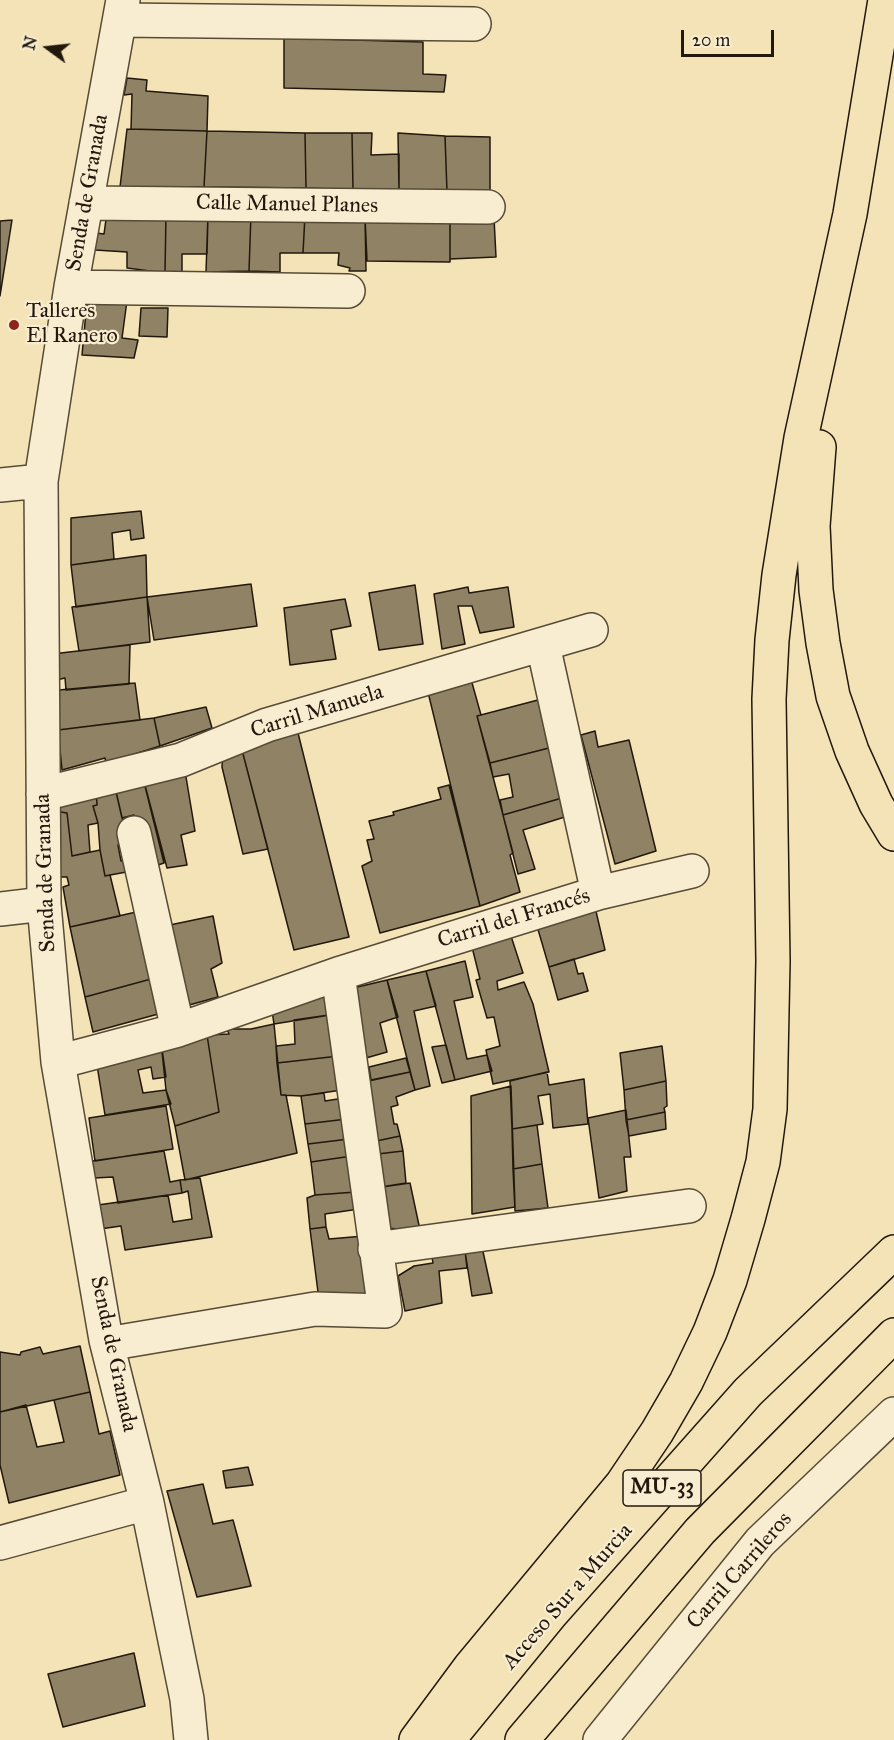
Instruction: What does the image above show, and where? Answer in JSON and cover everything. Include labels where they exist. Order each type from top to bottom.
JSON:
[{"type":"highway","points":[[885,0],[850,214],[819,444],[813,526],[816,590],[833,696],[852,752],[876,804],[894,834]]},
{"type":"highway","points":[[416,1740],[470,1667],[622,1484],[657,1432],[686,1382],[710,1332],[730,1280],[748,1219],[763,1162],[770,1109],[772,1062],[770,699],[773,629],[779,575],[801,438],[850,214]]},
{"type":"highway","name":"Acceso Sur a Murcia","points":[[448,1740],[559,1606],[748,1392],[894,1252]]},
{"type":"highway","name":"MU-33","points":[[522,1740],[700,1532],[894,1335]]},
{"type":"street","points":[[122,10],[474,24]]},
{"type":"street","name":"Senda de Granada","points":[[122,10],[71,287],[41,481],[44,904],[58,1062],[107,1344],[147,1503],[187,1699],[182,1738]]},
{"type":"street","name":"Calle Manuel Planes","points":[[86,203],[488,207]]},
{"type":"street","points":[[71,287],[348,291]]},
{"type":"street","points":[[0,484],[41,481]]},
{"type":"street","name":"Carril Manuela","points":[[43,794],[181,760],[267,725],[591,630]]},
{"type":"street","points":[[543,645],[598,893]]},
{"type":"street","points":[[134,833],[178,1030]]},
{"type":"street","name":"Carril del Francés","points":[[58,1062],[178,1030],[338,974],[598,893],[692,870]]},
{"type":"street","points":[[0,909],[44,904]]},
{"type":"street","points":[[107,1344],[315,1309],[385,1311],[338,974]]},
{"type":"street","points":[[375,1249],[689,1206]]},
{"type":"street","name":"Carril Carrileros","points":[[600,1740],[760,1542],[894,1414]]},
{"type":"street","points":[[0,1544],[147,1503]]},
{"type":"building","points":[[284,38],[423,42],[423,74],[446,75],[444,92],[284,88]]},
{"type":"building","points":[[127,78],[147,80],[146,91],[208,96],[207,131],[131,129],[132,94],[124,95]]},
{"type":"building","points":[[127,129],[207,131],[204,187],[120,187]]},
{"type":"building","points":[[207,131],[305,133],[306,188],[204,187]]},
{"type":"building","points":[[305,133],[352,133],[353,190],[306,188]]},
{"type":"building","points":[[352,133],[372,133],[371,155],[399,154],[399,191],[353,190]]},
{"type":"building","points":[[398,133],[445,136],[447,192],[399,191]]},
{"type":"building","points":[[445,136],[490,137],[490,194],[447,192]]},
{"type":"building","points":[[107,212],[166,213],[165,273],[127,268],[127,252],[95,250],[96,233],[104,234]]},
{"type":"building","points":[[166,213],[208,214],[207,254],[182,254],[182,273],[165,273]]},
{"type":"building","points":[[208,214],[251,214],[249,271],[206,272]]},
{"type":"building","points":[[251,214],[305,215],[303,253],[280,253],[280,272],[249,271]]},
{"type":"building","points":[[305,215],[365,217],[366,271],[349,271],[350,268],[338,265],[339,253],[303,253]]},
{"type":"building","points":[[365,217],[450,219],[450,262],[367,261]]},
{"type":"building","points":[[494,218],[496,257],[450,259],[450,219]]},
{"type":"building","points":[[12,220],[0,296],[0,221]]},
{"type":"building","points":[[88,290],[128,293],[122,338],[138,340],[134,358],[82,355]]},
{"type":"building","points":[[141,308],[168,308],[167,337],[139,336]]},
{"type":"building","points":[[141,511],[144,538],[131,540],[130,530],[112,533],[114,559],[71,565],[71,518]]},
{"type":"building","points":[[146,555],[147,597],[76,607],[71,565]]},
{"type":"building","points":[[251,584],[257,626],[154,640],[147,597]]},
{"type":"building","points":[[415,585],[423,644],[379,650],[369,593]]},
{"type":"building","points":[[468,587],[469,593],[508,587],[514,627],[480,633],[472,606],[458,606],[465,644],[442,649],[434,594]]},
{"type":"building","points":[[147,597],[150,642],[79,651],[72,607]]},
{"type":"building","points":[[345,599],[351,626],[331,630],[336,659],[290,665],[284,608]]},
{"type":"building","points":[[130,645],[129,684],[66,690],[65,678],[52,681],[52,654]]},
{"type":"building","points":[[469,672],[481,715],[477,716],[513,853],[510,855],[520,892],[480,906],[426,684]]},
{"type":"building","points":[[135,683],[140,720],[58,730],[59,690]]},
{"type":"building","points":[[538,700],[549,748],[490,763],[477,716]]},
{"type":"building","points":[[206,707],[212,728],[160,746],[154,718]]},
{"type":"building","points":[[154,718],[160,746],[106,763],[105,758],[62,770],[58,730]]},
{"type":"building","points":[[595,731],[598,747],[629,740],[656,851],[615,864],[581,735]]},
{"type":"building","points":[[298,733],[349,937],[294,950],[242,750]]},
{"type":"building","points":[[549,748],[562,798],[503,815],[500,800],[513,797],[509,774],[493,777],[490,763]]},
{"type":"building","points":[[242,750],[268,849],[243,854],[222,767],[223,753]]},
{"type":"building","points":[[184,765],[195,831],[181,835],[187,865],[167,868],[142,774]]},
{"type":"building","points":[[142,774],[164,863],[149,868],[134,815],[122,818],[114,783]]},
{"type":"building","points":[[114,783],[128,843],[118,845],[121,861],[132,857],[137,870],[105,876],[98,823],[93,806],[97,805],[96,787]]},
{"type":"building","points":[[449,785],[480,906],[380,933],[362,866],[372,861],[367,840],[374,839],[369,821],[441,799],[438,788]]},
{"type":"building","points":[[96,787],[97,805],[93,806],[98,823],[88,825],[90,852],[72,856],[67,813],[55,811],[55,797]]},
{"type":"building","points":[[562,798],[568,816],[523,830],[535,869],[518,874],[503,815]]},
{"type":"building","points":[[55,811],[67,813],[72,856],[100,850],[105,876],[110,875],[120,916],[70,927],[63,887],[69,885],[67,877],[52,877]]},
{"type":"building","points":[[595,907],[605,950],[549,967],[537,926]]},
{"type":"building","points":[[145,910],[162,976],[85,997],[70,927]]},
{"type":"building","points":[[213,916],[222,963],[211,969],[218,997],[182,1007],[165,926]]},
{"type":"building","points":[[509,930],[523,973],[497,981],[498,990],[524,982],[533,1004],[549,1072],[493,1084],[486,1050],[500,1046],[494,1017],[487,1018],[476,980],[480,979],[471,943]]},
{"type":"building","points":[[574,959],[578,974],[583,973],[588,991],[558,1000],[549,967]]},
{"type":"building","points":[[465,961],[473,997],[454,1001],[467,1059],[487,1055],[492,1071],[455,1080],[426,971]]},
{"type":"building","points":[[426,971],[436,1006],[414,1011],[430,1086],[415,1090],[387,980]]},
{"type":"building","points":[[162,976],[169,1011],[93,1032],[85,997]]},
{"type":"building","points":[[387,980],[398,1017],[380,1023],[387,1052],[366,1058],[349,989]]},
{"type":"building","points":[[334,989],[336,1014],[274,1024],[271,1004]]},
{"type":"building","points":[[336,1014],[339,1056],[277,1063],[276,1046],[295,1044],[294,1020]]},
{"type":"building","points":[[274,1024],[281,1095],[286,1095],[297,1153],[185,1180],[175,1126],[219,1112],[207,1035],[229,1034],[227,1029],[251,1029]]},
{"type":"building","points":[[207,1035],[219,1112],[175,1126],[166,1090],[161,1042]]},
{"type":"building","points":[[161,1042],[166,1077],[153,1079],[151,1067],[138,1070],[143,1093],[166,1090],[171,1104],[105,1115],[96,1059]]},
{"type":"building","points":[[446,1045],[455,1080],[442,1083],[432,1047]]},
{"type":"building","points":[[662,1046],[666,1081],[624,1090],[620,1053]]},
{"type":"building","points":[[339,1056],[342,1090],[301,1096],[281,1095],[277,1063]]},
{"type":"building","points":[[406,1058],[410,1072],[371,1080],[369,1067]]},
{"type":"building","points":[[410,1072],[415,1090],[396,1097],[398,1105],[391,1107],[394,1124],[397,1124],[400,1136],[367,1143],[364,1082]]},
{"type":"building","points":[[547,1072],[549,1085],[584,1079],[588,1124],[553,1128],[550,1094],[538,1096],[543,1124],[512,1129],[510,1081]]},
{"type":"building","points":[[666,1081],[667,1106],[664,1108],[665,1112],[626,1120],[624,1090]]},
{"type":"building","points":[[511,1086],[515,1207],[472,1214],[471,1096]]},
{"type":"building","points":[[324,1093],[325,1101],[344,1098],[347,1119],[305,1124],[301,1096]]},
{"type":"building","points":[[166,1106],[173,1149],[95,1161],[89,1118]]},
{"type":"building","points":[[626,1110],[631,1157],[624,1157],[627,1191],[599,1198],[588,1118]]},
{"type":"building","points":[[665,1112],[666,1129],[629,1136],[626,1120]]},
{"type":"building","points":[[347,1119],[349,1139],[308,1144],[305,1124]]},
{"type":"building","points":[[537,1125],[542,1164],[513,1169],[512,1129]]},
{"type":"building","points":[[400,1136],[403,1151],[369,1155],[367,1143]]},
{"type":"building","points":[[349,1139],[352,1156],[311,1162],[308,1144]]},
{"type":"building","points":[[164,1151],[170,1182],[180,1180],[182,1193],[118,1203],[113,1177],[94,1178],[92,1161]]},
{"type":"building","points":[[403,1151],[406,1183],[375,1188],[369,1155]]},
{"type":"building","points":[[352,1156],[356,1192],[315,1195],[311,1162]]},
{"type":"building","points":[[542,1164],[548,1208],[515,1211],[513,1169]]},
{"type":"building","points":[[200,1178],[212,1237],[125,1250],[121,1226],[100,1229],[98,1205],[168,1195],[173,1222],[192,1219],[188,1191],[182,1193],[180,1180]]},
{"type":"building","points":[[410,1183],[420,1230],[382,1228],[375,1188]]},
{"type":"building","points":[[356,1192],[359,1209],[325,1214],[326,1227],[310,1229],[307,1198],[315,1195]]},
{"type":"building","points":[[326,1227],[329,1239],[364,1236],[368,1297],[319,1300],[310,1229]]},
{"type":"building","points":[[482,1247],[492,1293],[472,1296],[465,1251]]},
{"type":"building","points":[[465,1251],[467,1268],[439,1271],[442,1303],[405,1311],[398,1276],[414,1266],[433,1263],[432,1257]]},
{"type":"building","points":[[80,1346],[90,1392],[0,1412],[0,1352],[20,1355],[21,1352],[40,1347],[43,1354]]},
{"type":"building","points":[[90,1392],[99,1434],[110,1431],[120,1475],[9,1503],[0,1465],[0,1412],[26,1405],[37,1447],[64,1442],[54,1400]]},
{"type":"building","points":[[248,1467],[253,1485],[226,1488],[223,1471]]},
{"type":"building","points":[[203,1484],[213,1524],[233,1520],[251,1586],[197,1597],[167,1491]]},
{"type":"building","points":[[134,1653],[145,1706],[63,1727],[48,1674]]},
{"type":"place","name":"Talleres El Ranero","points":[[14,325]]}]
